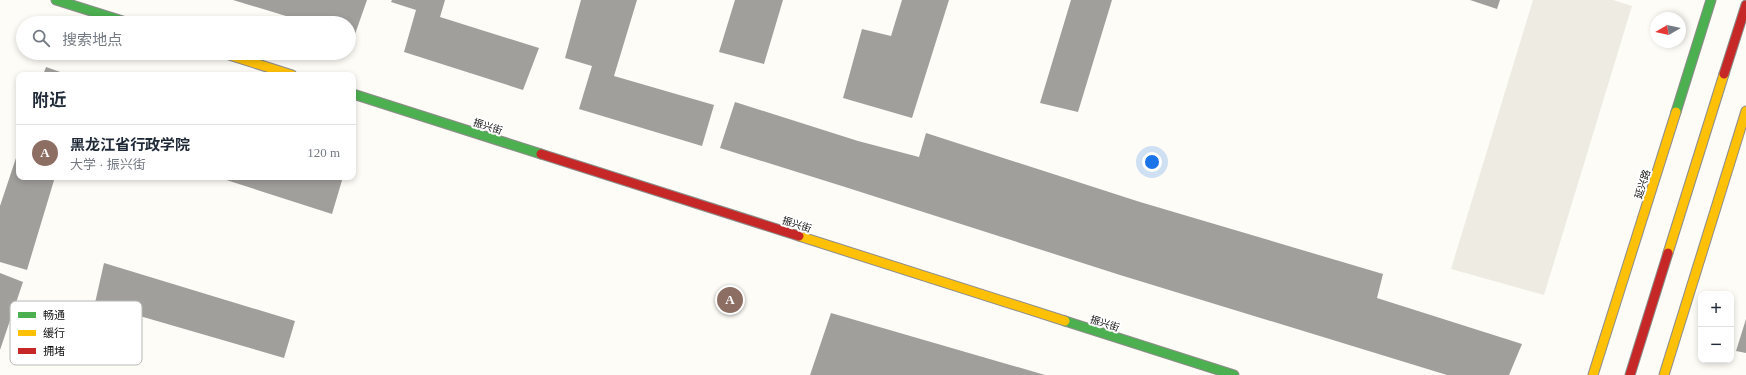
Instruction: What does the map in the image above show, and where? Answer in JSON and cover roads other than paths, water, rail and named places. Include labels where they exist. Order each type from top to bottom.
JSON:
[{"type":"street","points":[[56,0],[107,16]]},
{"type":"street","name":"延兴路","points":[[1593,375],[1711,0]]},
{"type":"street","points":[[1630,375],[1746,5]]},
{"type":"street","points":[[245,60],[283,72]]},
{"type":"street","name":"振兴街","points":[[356,95],[1234,375]]},
{"type":"street","points":[[1664,375],[1746,111]]},
{"type":"place","name":"黑龙江省行政学院","points":[[730,300]]}]
